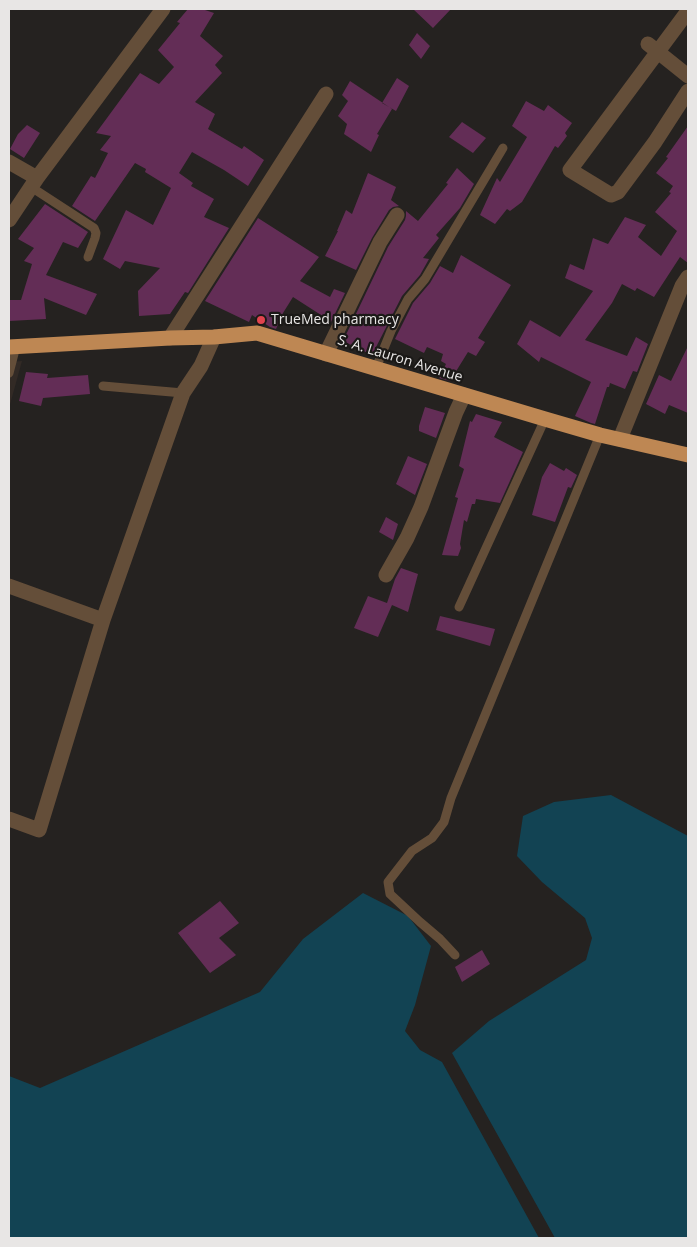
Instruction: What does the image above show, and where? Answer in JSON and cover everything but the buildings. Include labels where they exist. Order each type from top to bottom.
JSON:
[{"type":"highway","name":"S. A. Lauron Avenue","points":[[12,346],[214,337],[256,333],[600,435],[688,455]]},
{"type":"street","points":[[9,220],[34,183],[163,9]]},
{"type":"street","points":[[688,11],[653,48],[570,170],[611,195],[618,192],[655,142],[688,91]]},
{"type":"street","points":[[653,48],[688,76]]},
{"type":"street","points":[[170,338],[326,94]]},
{"type":"street","points":[[9,162],[34,183]]},
{"type":"street","points":[[326,354],[380,242],[397,215]]},
{"type":"street","points":[[620,439],[686,284]]},
{"type":"street","points":[[9,819],[39,830],[103,620],[184,393],[201,366],[214,337]]},
{"type":"street","points":[[386,575],[407,538],[421,507],[464,394]]},
{"type":"street","points":[[9,586],[103,620]]},
{"type":"lane","points":[[376,368],[391,331],[408,299],[425,279],[503,148]]},
{"type":"lane","points":[[34,183],[94,228],[95,238],[88,257]]},
{"type":"lane","points":[[9,373],[12,346]]},
{"type":"lane","points":[[103,386],[184,393]]},
{"type":"lane","points":[[459,607],[545,419]]},
{"type":"lane","points":[[455,955],[390,894],[388,882],[412,851],[432,838],[444,822],[451,798],[600,435]]},
{"type":"shaded area","points":[[22,361],[9,408],[9,362]]},
{"type":"water","points":[[611,795],[688,836],[688,1238],[555,1238],[452,1053],[489,1021],[586,960],[592,938],[585,918],[542,882],[517,856],[523,816],[554,802]]},
{"type":"water","points":[[363,893],[408,916],[431,946],[415,1005],[405,1031],[420,1050],[442,1062],[539,1238],[9,1238],[9,1076],[40,1088],[260,992],[303,939]]},
{"type":"place","name":"TrueMed pharmacy","points":[[261,320]]}]
